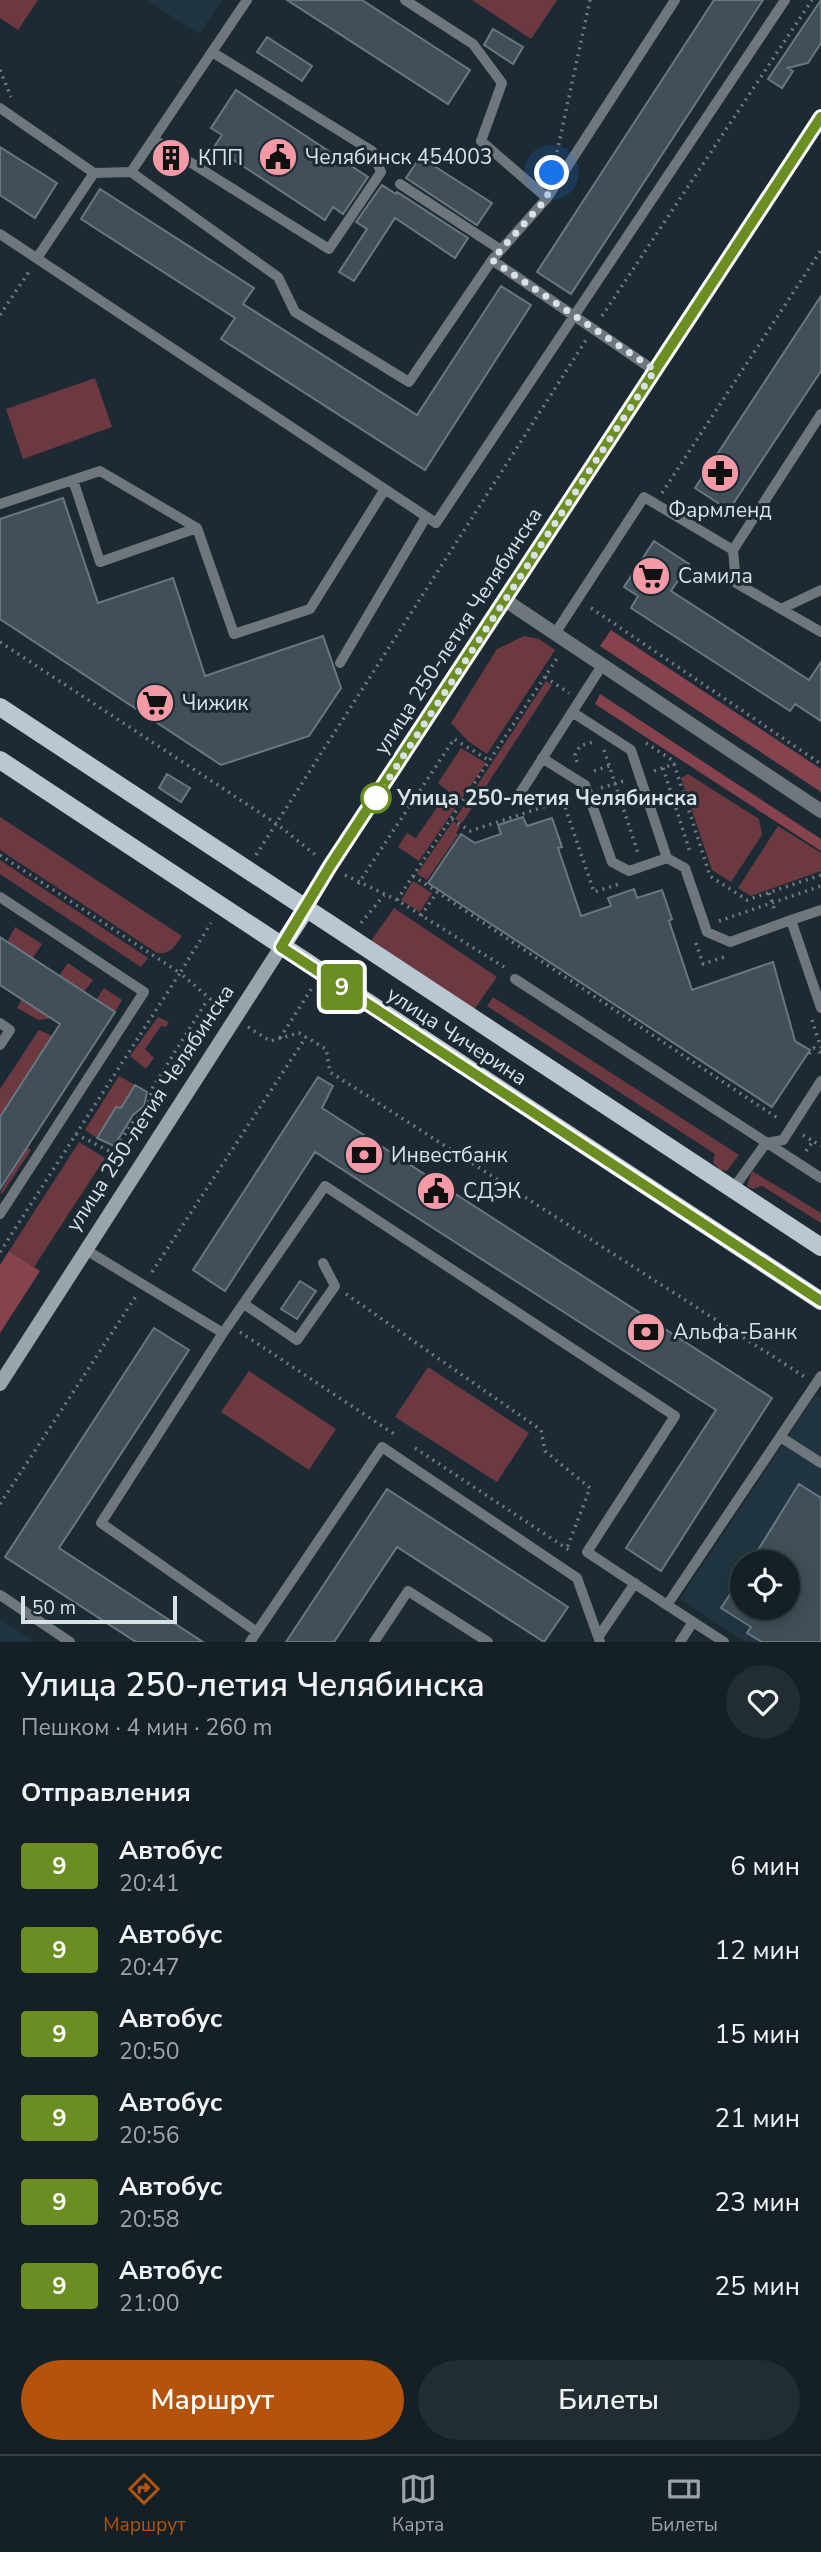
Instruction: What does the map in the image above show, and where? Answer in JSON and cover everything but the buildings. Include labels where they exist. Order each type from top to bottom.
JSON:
[{"type":"main road","name":"улица Чичерина","points":[[0,707],[821,1247]]},
{"type":"main road","name":"улица Чичерина","points":[[0,760],[821,1301]]},
{"type":"main road","name":"улица 250-летия Челябинска","points":[[281,947],[305,910]]},
{"type":"street","name":"улица 250-летия Челябинска","points":[[305,910],[330,866],[821,117]]},
{"type":"street","points":[[505,600],[821,811]]},
{"type":"street","name":"улица 250-летия Челябинска","points":[[0,1384],[281,947]]},
{"type":"lane","points":[[131,172],[247,0]]},
{"type":"lane","points":[[405,0],[473,44],[502,83],[481,141],[547,198]]},
{"type":"lane","points":[[0,108],[94,173],[131,172],[278,277],[295,312],[409,382],[492,260],[547,198],[675,0]]},
{"type":"lane","points":[[0,234],[436,523],[785,0]]},
{"type":"lane","points":[[153,139],[329,249],[381,172],[372,151],[212,52]]},
{"type":"lane","points":[[37,258],[94,173]]},
{"type":"lane","points":[[400,184],[502,250]]},
{"type":"lane","points":[[492,260],[655,370]]},
{"type":"lane","points":[[821,414],[733,550],[736,583],[821,632]]},
{"type":"lane","points":[[0,504],[100,471],[197,528],[234,634],[310,609],[385,489]]},
{"type":"lane","points":[[73,480],[100,562],[197,528]]},
{"type":"lane","points":[[556,632],[645,496],[733,550]]},
{"type":"lane","points":[[340,663],[426,517]]},
{"type":"lane","points":[[783,608],[821,590]]},
{"type":"lane","points":[[517,798],[603,664]]},
{"type":"lane","points":[[572,712],[631,750],[667,858],[685,868],[707,932],[730,942],[821,911]]},
{"type":"lane","points":[[542,758],[585,785],[612,862],[629,871],[667,858]]},
{"type":"lane","points":[[0,897],[144,992],[0,1214]]},
{"type":"lane","points":[[791,920],[821,1008]]},
{"type":"lane","points":[[516,979],[821,1178]]},
{"type":"lane","points":[[0,1023],[10,1030],[0,1045]]},
{"type":"lane","points":[[733,1189],[766,1143],[783,1140],[821,1081]]},
{"type":"lane","points":[[600,1639],[577,1578],[382,1447],[254,1637],[101,1523],[226,1329],[325,1186],[675,1416],[587,1552],[724,1642]]},
{"type":"lane","points":[[86,1250],[226,1329]]},
{"type":"lane","points":[[244,1304],[297,1340],[335,1286],[323,1263]]},
{"type":"lane","points":[[667,1605],[782,1438],[818,1380]]},
{"type":"lane","points":[[782,1438],[821,1463]]},
{"type":"lane","points":[[600,1639],[635,1583]]},
{"type":"lane","points":[[374,1642],[408,1591],[488,1642]]},
{"type":"lane","points":[[0,1595],[70,1642]]},
{"type":"lane","points":[[680,1642],[693,1622]]},
{"type":"path","points":[[555,158],[590,0]]},
{"type":"path","points":[[246,870],[593,328],[812,0]]},
{"type":"path","points":[[656,503],[821,250]]},
{"type":"path","points":[[0,315],[37,258]]},
{"type":"path","points":[[578,599],[821,764]]},
{"type":"path","points":[[397,900],[569,641]]},
{"type":"path","points":[[0,642],[277,824],[330,866]]},
{"type":"path","points":[[545,677],[555,684]]},
{"type":"path","points":[[358,884],[454,739],[490,761]]},
{"type":"path","points":[[578,765],[575,755],[580,746],[593,742],[602,747],[638,855]]},
{"type":"path","points":[[589,773],[609,766]]},
{"type":"path","points":[[663,768],[693,859]]},
{"type":"path","points":[[452,819],[462,825]]},
{"type":"path","points":[[0,855],[180,973],[208,999],[270,1041],[299,1033],[326,1049],[330,1072],[818,1380]]},
{"type":"path","points":[[413,876],[652,1038],[821,1146]]},
{"type":"path","points":[[717,922],[821,886]]},
{"type":"path","points":[[421,916],[437,892]]},
{"type":"path","points":[[0,1252],[221,907]]},
{"type":"path","points":[[76,1134],[113,1153],[132,1123],[146,1111],[153,1087],[208,999]]},
{"type":"path","points":[[810,1054],[814,1048],[821,1052]]},
{"type":"path","points":[[804,1153],[813,1141]]},
{"type":"path","points":[[335,1286],[541,1430],[545,1451],[590,1488],[567,1548]]},
{"type":"path","points":[[226,1329],[574,1553],[587,1552]]},
{"type":"shaded area","points":[[0,0],[38,0],[18,30],[0,18]]},
{"type":"shaded area","points":[[147,0],[222,0],[199,34]]},
{"type":"shaded area","points":[[472,0],[557,0],[531,39]]},
{"type":"shaded area","points":[[95,378],[112,427],[23,459],[6,409]]},
{"type":"shaded area","points":[[611,630],[821,769],[821,792],[600,646]]},
{"type":"shaded area","points":[[524,636],[539,639],[555,650],[487,754],[468,741],[451,723],[497,649]]},
{"type":"shaded area","points":[[546,681],[552,685],[462,823],[455,819]]},
{"type":"shaded area","points":[[600,694],[821,839],[821,851],[595,704]]},
{"type":"shaded area","points":[[461,748],[486,763],[419,861],[398,847],[407,833],[416,838],[448,791],[438,783]]},
{"type":"shaded area","points":[[688,774],[759,819],[762,835],[731,882],[712,870],[681,778]]},
{"type":"shaded area","points":[[0,817],[182,936],[169,951],[157,953],[0,850]]},
{"type":"shaded area","points":[[453,821],[460,826],[456,833],[458,835],[427,880],[417,874]]},
{"type":"shaded area","points":[[778,826],[821,853],[821,871],[751,896],[738,888]]},
{"type":"shaded area","points":[[0,860],[148,958],[141,967],[0,874]]},
{"type":"shaded area","points":[[413,881],[432,893],[420,912],[401,900]]},
{"type":"shaded area","points":[[394,908],[497,977],[473,1011],[371,941]]},
{"type":"shaded area","points":[[15,927],[42,944],[32,959],[7,942]]},
{"type":"shaded area","points":[[68,963],[93,980],[84,992],[59,976]]},
{"type":"shaded area","points":[[104,988],[122,1000],[115,1012],[96,1000]]},
{"type":"shaded area","points":[[493,997],[739,1155],[727,1171],[720,1170],[713,1162],[715,1154],[487,1006]]},
{"type":"shaded area","points":[[22,999],[52,1018],[39,1020],[17,1008]]},
{"type":"shaded area","points":[[158,1017],[169,1022],[166,1027],[161,1026],[145,1049],[154,1058],[146,1069],[130,1056]]},
{"type":"shaded area","points":[[39,1030],[53,1036],[0,1117],[0,1089]]},
{"type":"shaded area","points":[[119,1076],[135,1085],[121,1108],[116,1107],[97,1138],[85,1130]]},
{"type":"shaded area","points":[[79,1142],[105,1158],[34,1267],[9,1251]]},
{"type":"shaded area","points":[[27,1147],[31,1150],[2,1194],[0,1193]]},
{"type":"shaded area","points":[[752,1171],[821,1213],[821,1223],[762,1186],[752,1189],[747,1186]]},
{"type":"shaded area","points":[[9,1251],[40,1271],[0,1333],[0,1265]]},
{"type":"shaded area","points":[[428,1367],[529,1433],[497,1482],[395,1417]]},
{"type":"shaded area","points":[[249,1371],[336,1429],[309,1470],[221,1412]]},
{"type":"shaded area","points":[[816,1395],[821,1398],[821,1642],[745,1642],[680,1599]]},
{"type":"shaded area","points":[[0,1619],[35,1642],[0,1642]]},
{"type":"bus line","name":"9","points":[[821,117],[330,866],[281,947],[821,1301]]},
{"type":"place","name":"Челябинск 454003","points":[[278,157]]},
{"type":"place","name":"КПП","points":[[171,158]]},
{"type":"place","name":"Фармленд","points":[[720,473]]},
{"type":"place","name":"Самила","points":[[651,576]]},
{"type":"place","name":"Чижик","points":[[155,703]]},
{"type":"place","name":"Улица 250-летия Челябинска","points":[[376,798]]},
{"type":"place","name":"Инвестбанк","points":[[364,1155]]},
{"type":"place","name":"СДЭК","points":[[436,1191]]},
{"type":"place","name":"Альфа-Банк","points":[[646,1332]]},
{"type":"route","points":[[376,798],[655,370],[492,260],[547,198],[552,173]]}]
